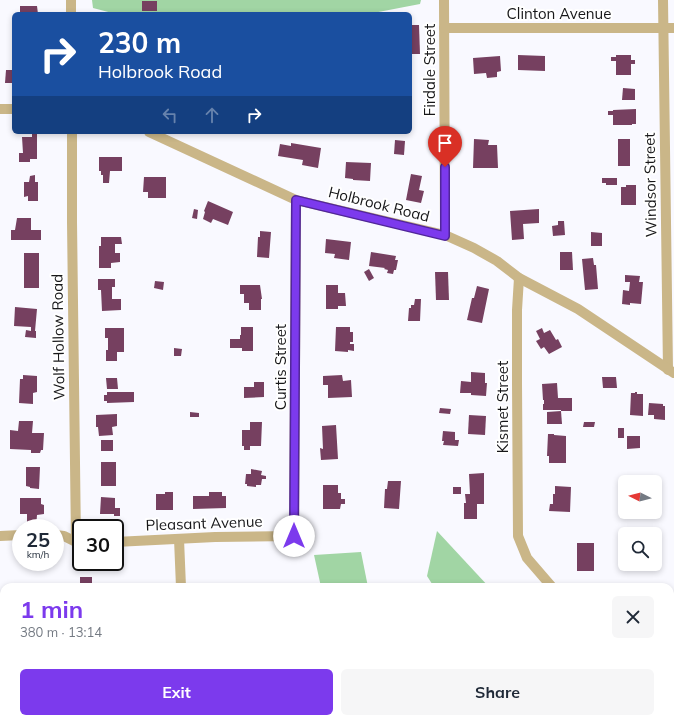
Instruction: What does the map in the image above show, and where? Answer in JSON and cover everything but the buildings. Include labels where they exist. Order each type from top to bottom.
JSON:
[{"type":"street","points":[[71,0],[71,12]]},
{"type":"street","name":"Firdale Street","points":[[444,0],[445,236]]},
{"type":"street","name":"Windsor Street","points":[[663,0],[671,372]]},
{"type":"street","name":"Clinton Avenue","points":[[444,28],[674,28]]},
{"type":"street","points":[[0,109],[12,109]]},
{"type":"street","name":"Wolf Hollow Road","points":[[72,134],[72,222],[78,519]]},
{"type":"street","name":"Holbrook Road","points":[[153,134],[296,200],[445,236],[474,248],[497,261],[519,278],[578,309],[671,372]]},
{"type":"street","name":"Curtis Street","points":[[294,536],[296,200]]},
{"type":"street","name":"Kismet Street","points":[[519,278],[517,310],[518,536],[527,558],[549,583]]},
{"type":"street","points":[[0,536],[12,535]]},
{"type":"street","name":"Pleasant Avenue","points":[[124,542],[294,536]]},
{"type":"street","points":[[179,539],[181,583]]},
{"type":"green space","points":[[92,0],[421,0],[420,4],[378,12],[108,12],[93,8]]},
{"type":"green space","points":[[437,531],[485,583],[431,583],[427,576]]},
{"type":"green space","points":[[361,552],[367,583],[320,583],[314,555]]},
{"type":"route","points":[[294,536],[296,200],[445,236],[445,167]]}]
